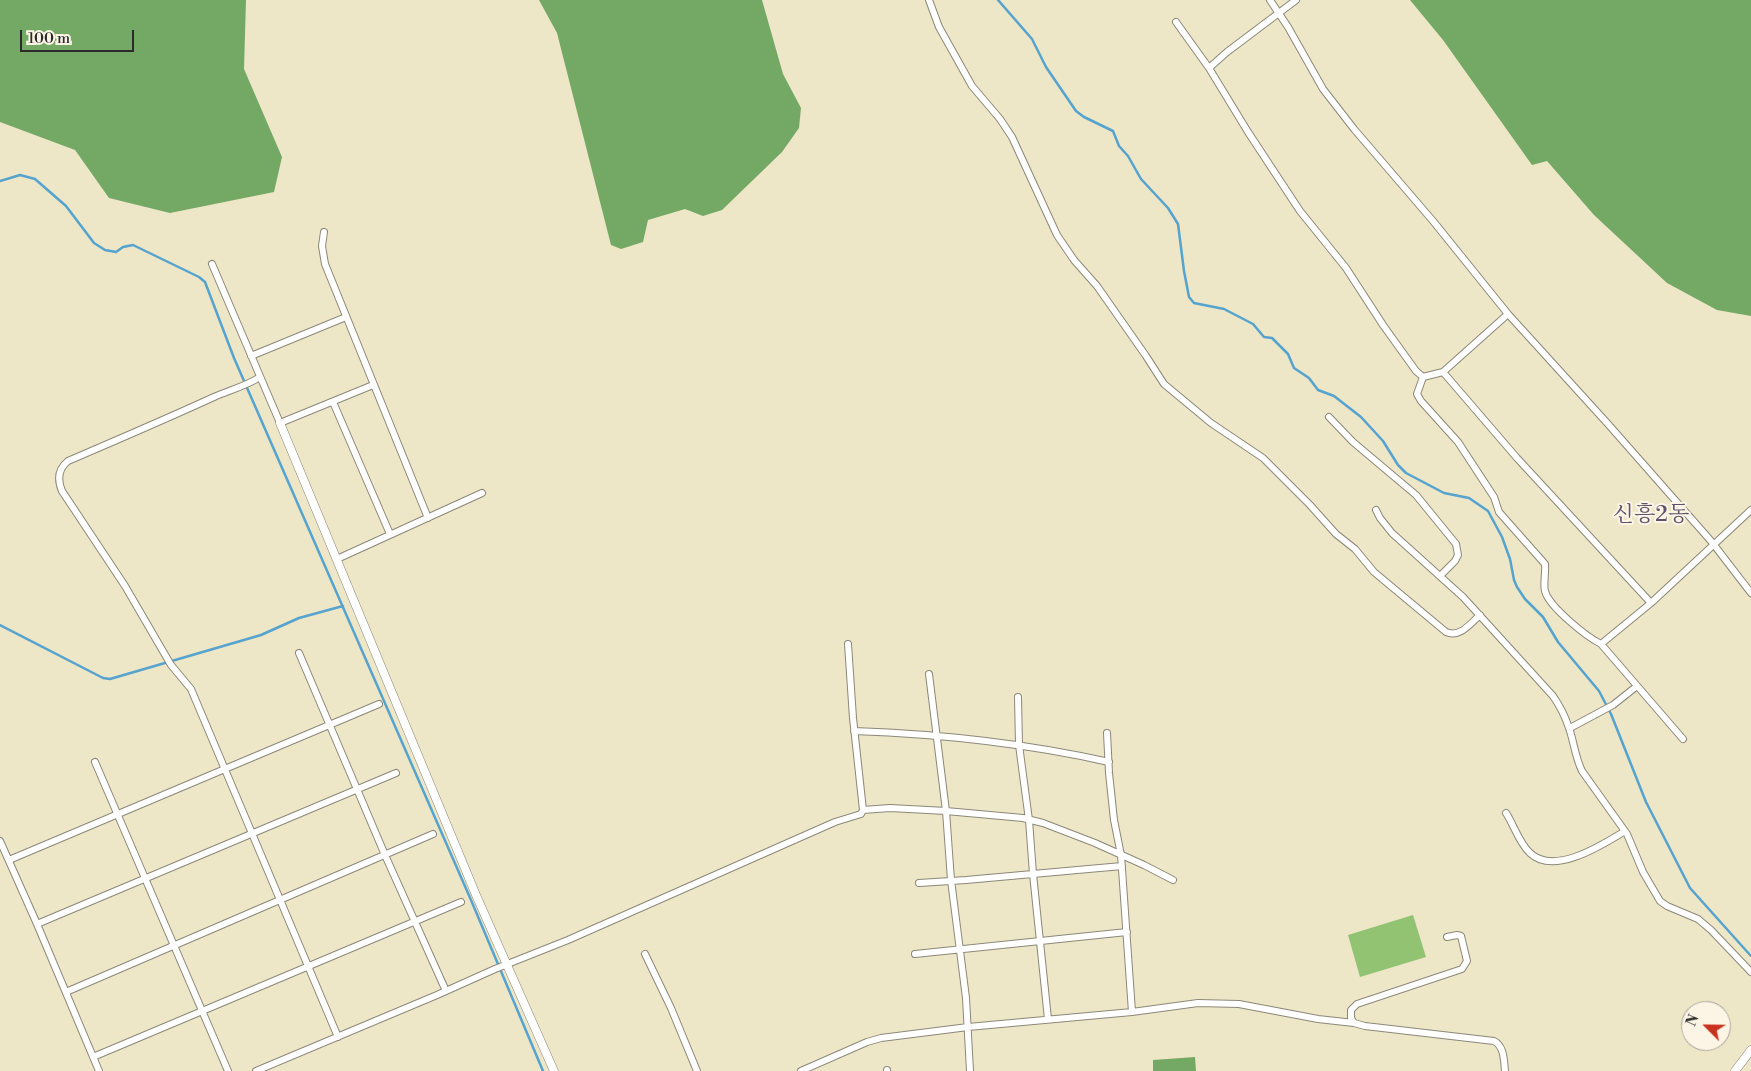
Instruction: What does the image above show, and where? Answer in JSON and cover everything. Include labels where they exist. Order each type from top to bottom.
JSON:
[{"type":"street","points":[[929,0],[939,27],[972,86],[1012,136],[1057,235],[1074,260],[1097,286],[1164,384],[1211,424],[1263,458],[1336,534],[1355,549],[1374,572],[1446,632],[1452,635],[1458,633],[1480,615]]},
{"type":"street","points":[[1270,0],[1323,89],[1354,129],[1433,221],[1508,314],[1608,424],[1713,545],[1751,593]]},
{"type":"street","points":[[1209,68],[1226,52],[1296,0]]},
{"type":"street","points":[[1176,22],[1209,68],[1300,211],[1346,268],[1383,325],[1416,371],[1423,377]]},
{"type":"street","points":[[324,232],[322,246],[324,264],[428,518]]},
{"type":"street","points":[[212,264],[476,895],[501,967],[554,1071]]},
{"type":"street","points":[[1423,377],[1443,372],[1508,314]]},
{"type":"street","points":[[251,356],[346,317]]},
{"type":"street","points":[[1443,372],[1517,458],[1651,603]]},
{"type":"street","points":[[260,377],[247,385],[234,388],[68,460],[60,473],[59,482],[62,491],[125,586],[170,662],[191,689],[338,1038]]},
{"type":"street","points":[[1423,377],[1417,394],[1421,401],[1458,442],[1494,497],[1499,512],[1545,564],[1545,591],[1556,606],[1578,629],[1590,639],[1601,644],[1683,740]]},
{"type":"street","points":[[280,423],[373,385]]},
{"type":"street","points":[[333,402],[390,534]]},
{"type":"street","points":[[1329,416],[1365,453],[1416,495],[1456,544],[1458,555],[1455,561],[1440,576]]},
{"type":"street","points":[[337,559],[482,493]]},
{"type":"street","points":[[1376,510],[1392,533],[1464,597],[1553,696],[1562,709],[1570,728],[1578,763],[1582,771],[1625,830],[1643,872],[1660,901],[1667,906],[1698,919],[1751,972]]},
{"type":"street","points":[[1601,644],[1651,603],[1751,510]]},
{"type":"street","points":[[256,1071],[568,940],[835,822],[861,814],[863,810],[848,671],[848,644]]},
{"type":"street","points":[[300,653],[385,855],[446,991]]},
{"type":"street","points":[[929,674],[946,811],[951,880],[966,998],[970,1071]]},
{"type":"street","points":[[1570,728],[1613,705],[1637,686]]},
{"type":"street","points":[[1018,696],[1020,745],[1030,820],[1033,874],[1048,1019]]},
{"type":"street","points":[[9,860],[379,704]]},
{"type":"street","points":[[854,731],[937,736],[1020,745],[1070,753],[1109,762]]},
{"type":"street","points":[[1107,734],[1114,820],[1122,866],[1132,1012]]},
{"type":"street","points":[[95,762],[228,1071]]},
{"type":"street","points":[[37,924],[396,773]]},
{"type":"street","points":[[863,810],[890,808],[946,811],[1030,820],[1095,843],[1173,880]]},
{"type":"street","points":[[1506,813],[1528,852],[1543,861],[1560,861],[1580,855],[1625,830]]},
{"type":"street","points":[[66,992],[433,834]]},
{"type":"street","points":[[0,841],[99,1071]]},
{"type":"street","points":[[919,882],[1122,866]]},
{"type":"street","points":[[93,1057],[462,902]]},
{"type":"street","points":[[915,954],[1126,932]]},
{"type":"street","points":[[1354,1023],[1351,1018],[1351,1010],[1354,1006],[1462,969],[1465,965],[1466,955],[1461,936],[1448,937]]},
{"type":"street","points":[[645,954],[671,1008],[697,1071]]},
{"type":"street","points":[[801,1071],[866,1042],[881,1038],[968,1027],[1132,1012],[1198,1003],[1218,1003],[1239,1004],[1318,1019],[1494,1040],[1503,1051],[1505,1071]]},
{"type":"street","points":[[1735,1071],[1751,1050]]},
{"type":"green space","points":[[0,0],[246,0],[244,69],[282,157],[274,192],[170,213],[109,198],[75,150],[0,122]]},
{"type":"green space","points":[[539,0],[762,0],[783,74],[801,108],[799,128],[782,152],[722,210],[703,216],[685,209],[648,220],[643,242],[621,249],[611,245],[557,33]]},
{"type":"green space","points":[[1410,0],[1751,0],[1751,316],[1717,310],[1667,283],[1594,215],[1547,161],[1532,165],[1443,40]]},
{"type":"green space","points":[[1413,915],[1426,957],[1360,977],[1348,935]]},
{"type":"green space","points":[[1195,1057],[1196,1071],[1153,1071],[1153,1060]]},
{"type":"waterway","points":[[998,0],[1032,39],[1046,67],[1076,111],[1113,131],[1119,146],[1128,156],[1141,179],[1168,208],[1178,224],[1189,297],[1194,303],[1224,309],[1253,324],[1264,337],[1272,338],[1288,354],[1294,368],[1309,378],[1318,390],[1334,396],[1361,417],[1383,441],[1398,465],[1406,473],[1444,493],[1469,498],[1488,511],[1502,537],[1517,587],[1525,599],[1543,617],[1558,642],[1599,691],[1611,714],[1646,802],[1690,888],[1751,956]]},
{"type":"waterway","points":[[0,181],[20,175],[35,179],[66,206],[94,243],[105,250],[116,252],[123,247],[133,245],[199,277],[205,282],[234,358],[471,900],[543,1071]]},
{"type":"waterway","points":[[0,625],[103,678],[110,679],[261,635],[299,618],[343,606]]},
{"type":"district","name":"신흥2동","points":[[1651,516]]}]
